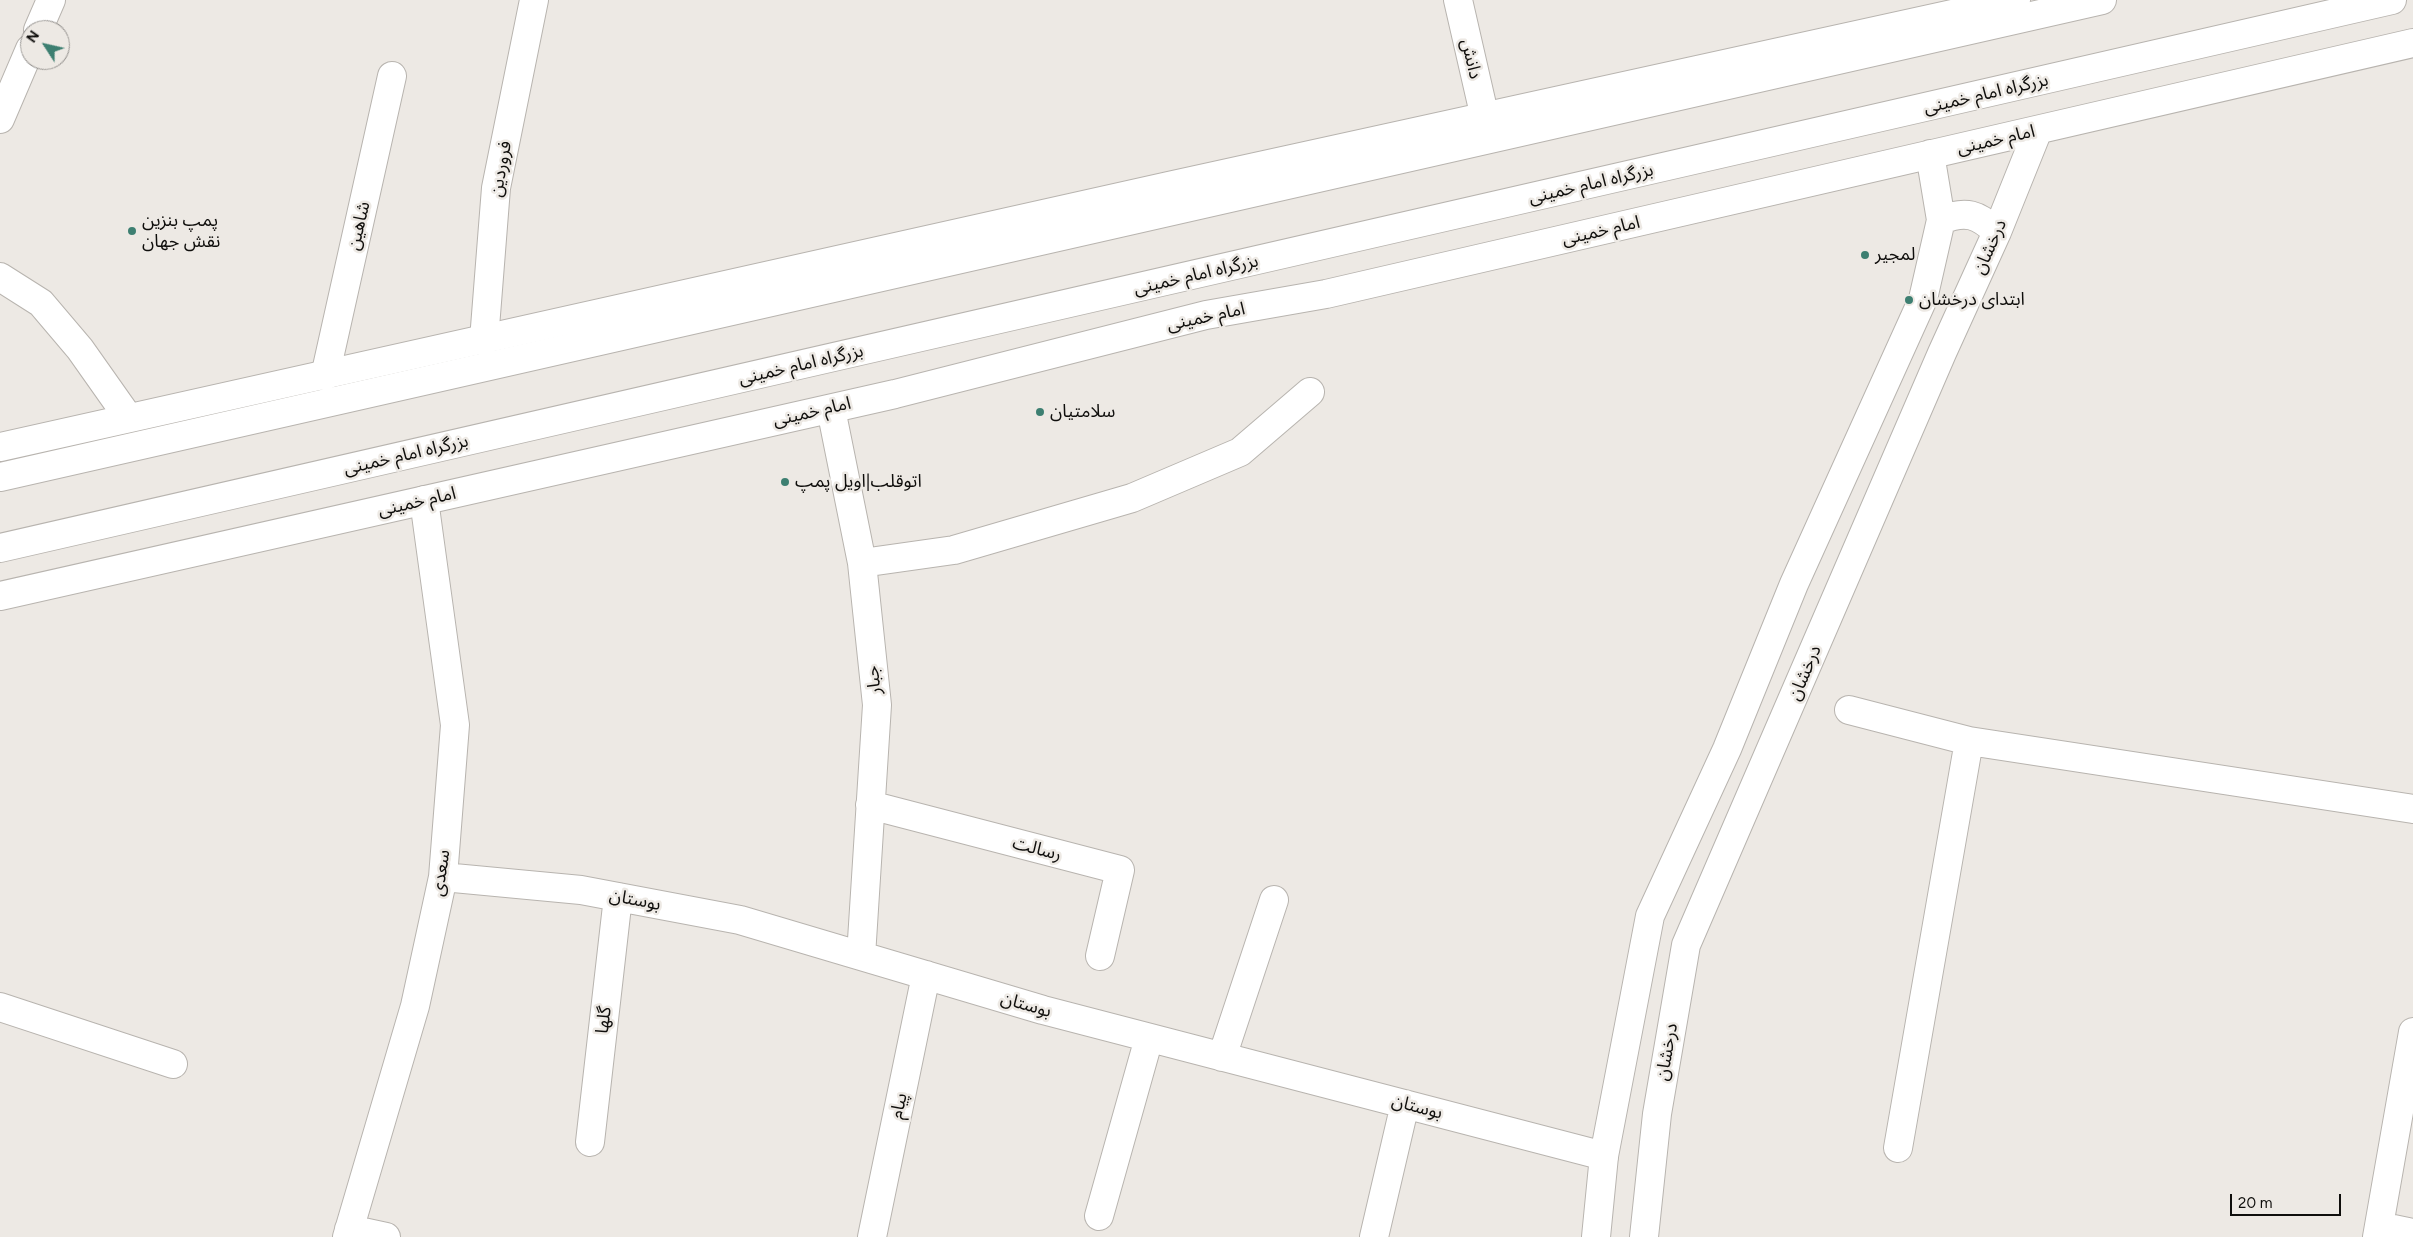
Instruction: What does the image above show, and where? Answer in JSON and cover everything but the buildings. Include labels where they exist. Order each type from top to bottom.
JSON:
[{"type":"main road","points":[[42,20],[51,0]]},
{"type":"main road","name":"فروردین","points":[[484,340],[496,188],[534,0]]},
{"type":"main road","name":"دانش","points":[[1458,0],[1485,118]]},
{"type":"main road","points":[[0,447],[128,417],[325,376],[1169,186],[1485,118],[1969,6],[2016,0]]},
{"type":"main road","points":[[0,477],[2102,0]]},
{"type":"main road","name":"بزرگراه امام خمینی","points":[[0,548],[2392,0]]},
{"type":"main road","name":"امام خمینی","points":[[0,596],[831,408],[1206,315],[1326,294],[2413,43]]},
{"type":"main road","points":[[0,119],[21,70]]},
{"type":"main road","name":"شاهین","points":[[325,376],[392,76]]},
{"type":"main road","name":"درخشان","points":[[1644,1237],[1657,1114],[1686,945],[1942,353],[1997,232],[2038,130]]},
{"type":"main road","points":[[1596,1237],[1604,1156],[1650,916],[1727,750],[1794,584],[1923,299],[1942,220],[1930,154]]},
{"type":"main road","points":[[1942,220],[1955,215],[1969,214],[1986,222],[1997,232]]},
{"type":"main road","points":[[0,277],[41,303],[80,349],[128,417]]},
{"type":"main road","points":[[862,563],[954,550],[1132,498],[1240,452],[1310,392]]},
{"type":"main road","name":"جبار","points":[[831,408],[862,563],[877,705],[861,956]]},
{"type":"main road","name":"سعدی","points":[[348,1233],[415,1006],[443,877],[455,725],[424,500]]},
{"type":"main road","points":[[1849,710],[1969,741],[2413,808]]},
{"type":"main road","points":[[1898,1148],[1969,741]]},
{"type":"main road","name":"رسالت","points":[[870,805],[1120,870],[1100,956]]},
{"type":"main road","name":"بوستان","points":[[443,877],[581,890],[740,920],[1044,1010],[1604,1156]]},
{"type":"main road","name":"گلها","points":[[590,1142],[618,897]]},
{"type":"main road","points":[[1222,1057],[1274,900]]},
{"type":"main road","name":"پیام","points":[[872,1237],[926,975]]},
{"type":"main road","points":[[0,1006],[174,1064]]},
{"type":"main road","points":[[2413,1032],[2378,1232],[2413,1233]]},
{"type":"main road","points":[[1099,1216],[1149,1038]]},
{"type":"main road","points":[[1374,1237],[1405,1104]]},
{"type":"main road","points":[[348,1233],[386,1237]]},
{"type":"place","name":"پمپ بنزین نقش جهان","points":[[132,231]]},
{"type":"place","name":"لمجیر","points":[[1865,255]]},
{"type":"place","name":"ابتدای درخشان","points":[[1909,300]]},
{"type":"place","name":"سلامتیان","points":[[1040,412]]},
{"type":"place","name":"اتوقلب|اویل پمپ","points":[[785,482]]}]
